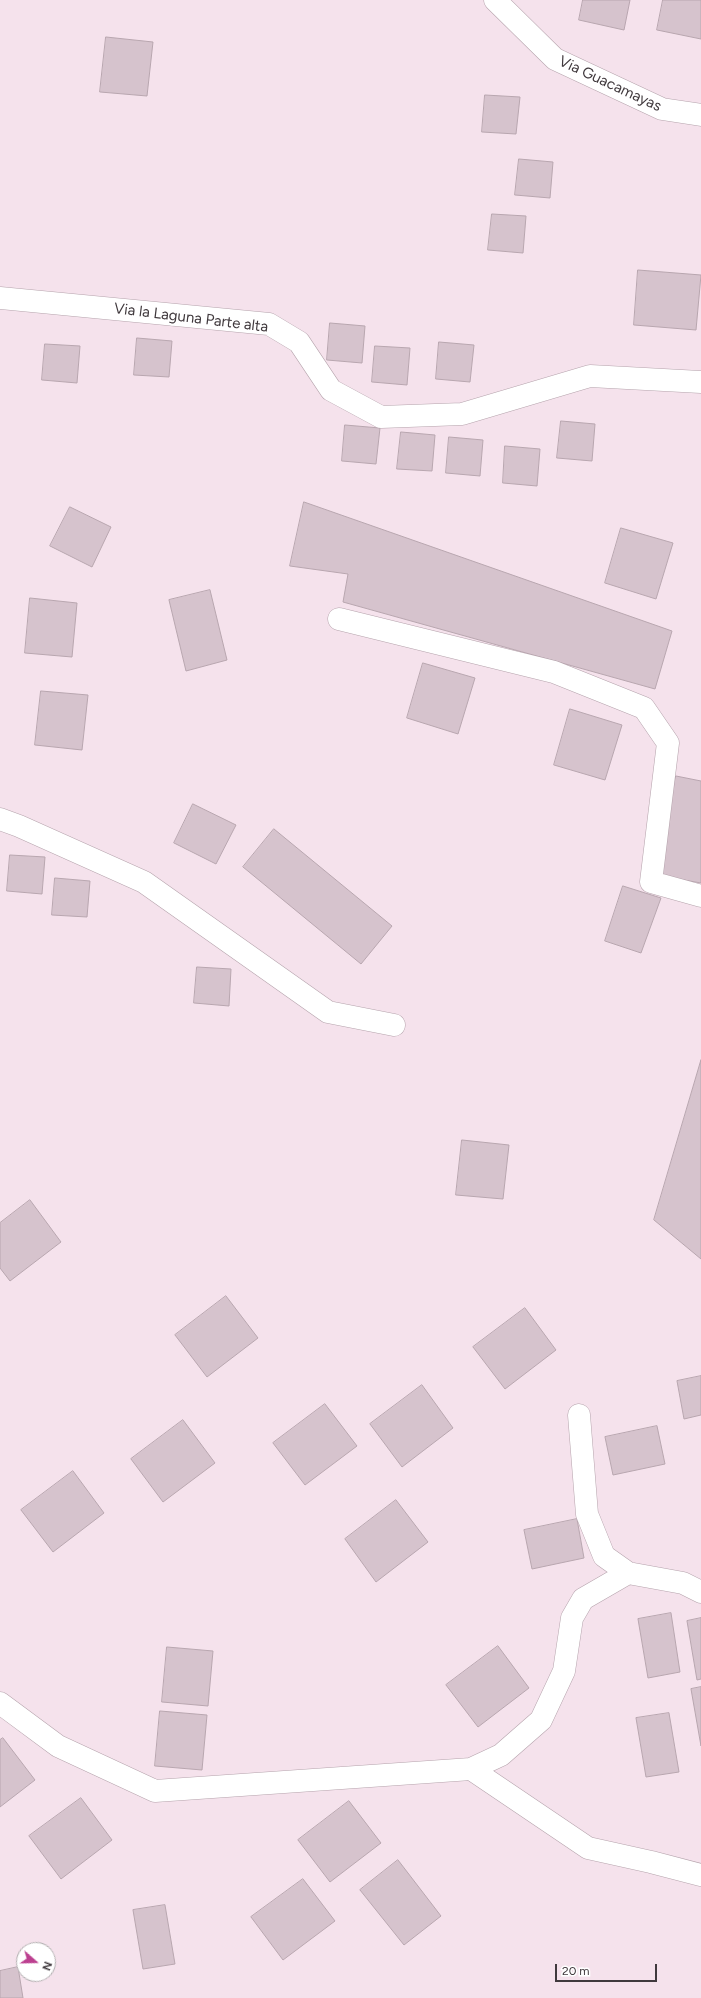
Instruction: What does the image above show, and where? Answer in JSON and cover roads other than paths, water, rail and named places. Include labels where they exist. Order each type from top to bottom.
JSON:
[{"type":"street","name":"Via Guacamayas","points":[[495,0],[555,59],[662,109],[701,115]]},
{"type":"street","name":"Via la Laguna Parte alta","points":[[0,298],[269,324],[299,342],[331,390],[381,417],[462,414],[590,376],[701,382]]},
{"type":"street","points":[[339,619],[554,672],[644,708],[668,743],[651,882],[701,896]]},
{"type":"street","points":[[0,819],[20,826],[144,882],[328,1012],[394,1026]]},
{"type":"street","points":[[579,1415],[587,1514],[604,1556],[628,1573],[683,1583],[701,1592]]},
{"type":"street","points":[[0,1703],[58,1746],[155,1791],[471,1769],[501,1755],[541,1720],[564,1671],[572,1618],[583,1599],[628,1573]]},
{"type":"street","points":[[471,1769],[588,1848],[701,1875]]}]
